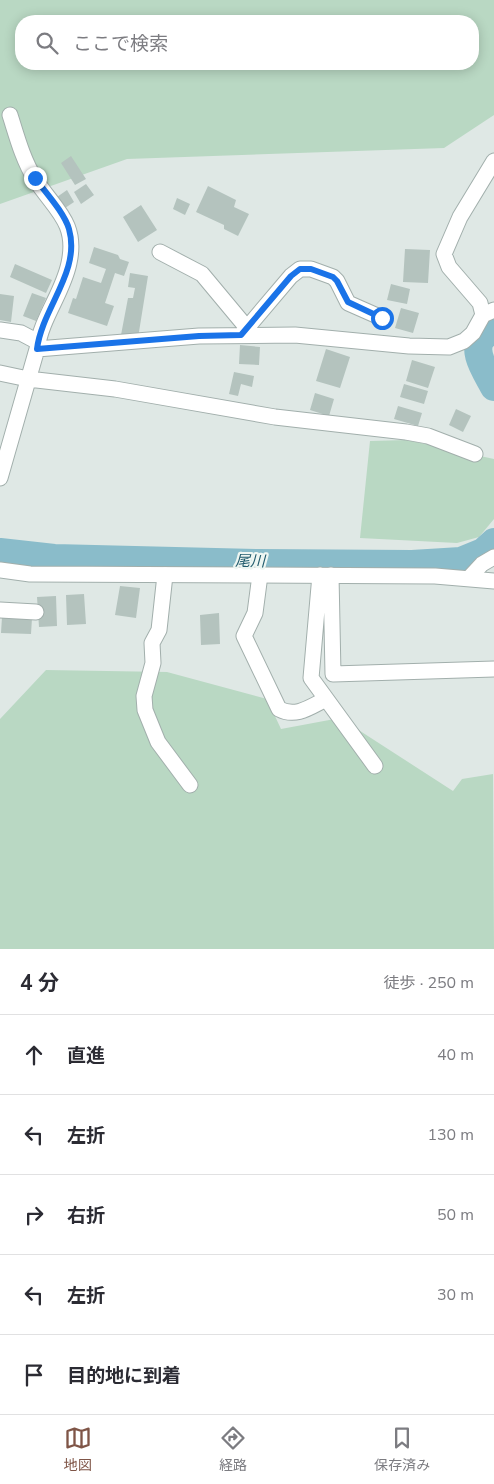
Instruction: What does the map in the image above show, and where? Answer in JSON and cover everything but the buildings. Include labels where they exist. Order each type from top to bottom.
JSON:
[{"type":"street","points":[[0,478],[39,333],[65,277],[71,244],[69,229],[63,216],[35,178],[22,152],[10,115]]},
{"type":"street","points":[[0,330],[21,334],[37,346],[244,332],[294,334],[410,346],[449,347],[464,341],[489,313],[449,267],[444,254],[460,217],[494,161]]},
{"type":"street","points":[[160,252],[202,274],[244,332]]},
{"type":"street","points":[[244,332],[291,276],[300,269],[311,269],[333,277],[348,302],[382,318]]},
{"type":"street","points":[[0,373],[28,379],[115,389],[275,418],[406,432],[428,436],[475,454]]},
{"type":"street","points":[[469,578],[482,564],[494,557]]},
{"type":"street","points":[[0,570],[30,574],[435,576],[494,581]]},
{"type":"street","points":[[165,575],[159,630],[152,643],[154,663],[144,696],[146,710],[158,742],[190,785]]},
{"type":"street","points":[[260,575],[255,613],[244,636],[279,709],[287,713],[300,712],[326,699]]},
{"type":"street","points":[[326,575],[333,674],[494,669]]},
{"type":"street","points":[[326,575],[311,678],[375,766]]},
{"type":"street","points":[[0,610],[36,612]]},
{"type":"green space","points":[[0,0],[494,0],[494,115],[444,148],[127,159],[0,204]]},
{"type":"green space","points":[[407,440],[494,459],[494,519],[479,537],[457,543],[360,538],[370,441]]},
{"type":"green space","points":[[46,670],[167,672],[267,699],[281,729],[340,718],[453,791],[462,779],[493,774],[494,949],[0,949],[0,719]]},
{"type":"waterway","name":"尾川","points":[[494,329],[484,336],[478,347],[481,361],[494,387]]},
{"type":"waterway","name":"尾川","points":[[0,552],[54,558],[257,563],[412,564],[461,561],[483,552],[494,542]]},
{"type":"route","points":[[35,178],[63,216],[69,229],[71,244],[65,277],[39,333],[37,349],[199,336],[241,335],[291,276],[300,269],[311,269],[333,277],[348,302],[382,318]]}]
